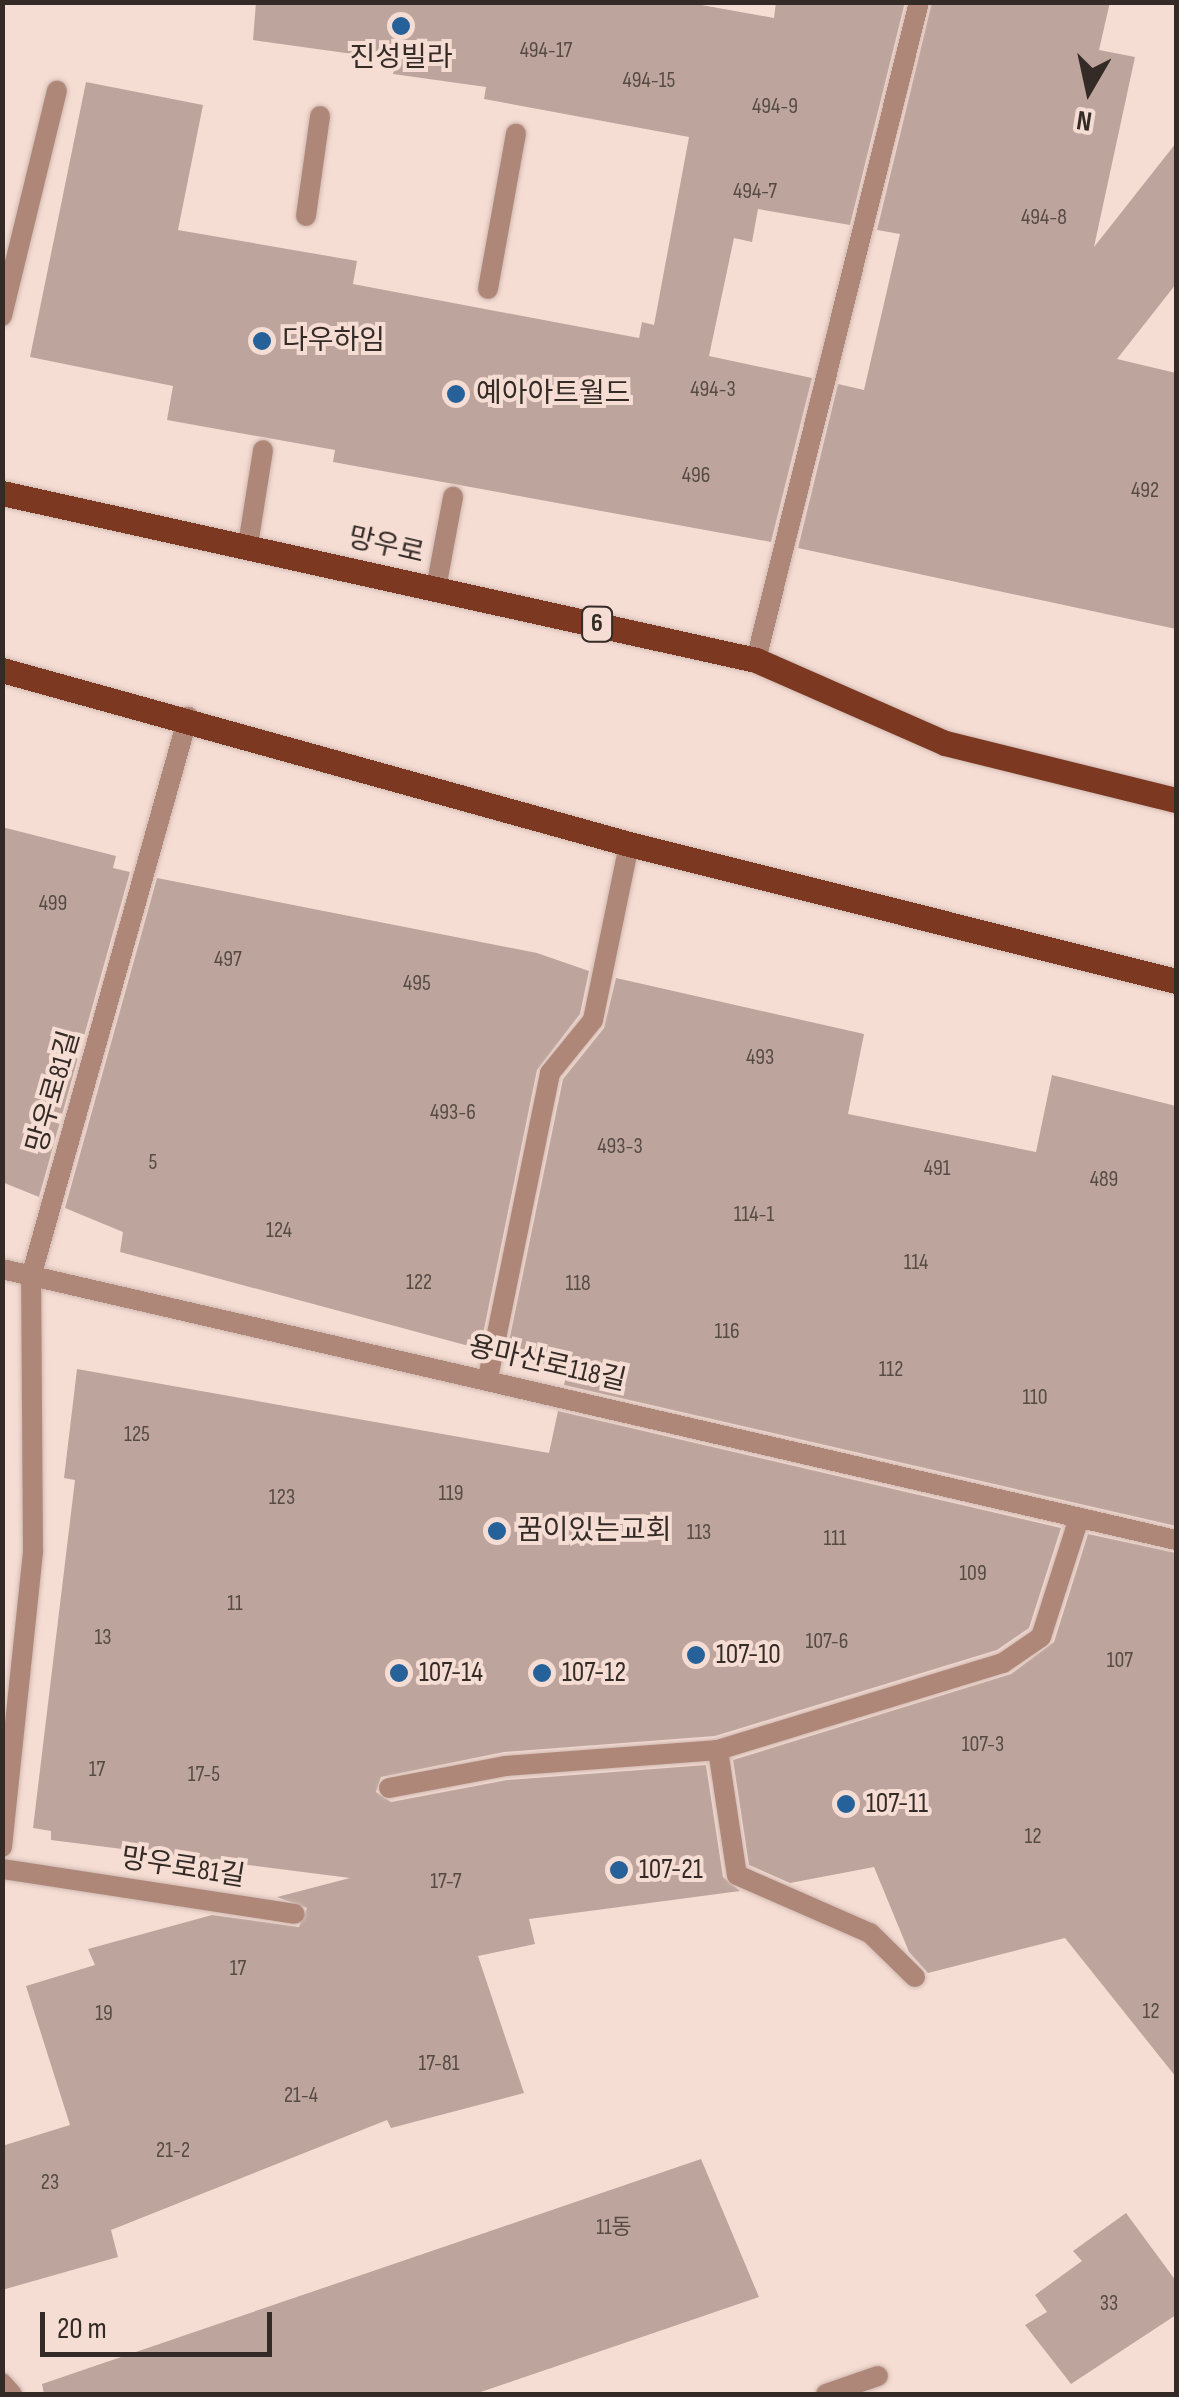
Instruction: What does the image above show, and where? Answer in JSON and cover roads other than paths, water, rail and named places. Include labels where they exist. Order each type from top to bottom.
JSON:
[{"type":"main road","name":"망우로","points":[[2,493],[756,660],[945,743],[1176,800]]},
{"type":"main road","points":[[2,670],[188,717],[629,844],[1176,981]]},
{"type":"street","points":[[756,660],[920,6]]},
{"type":"street","points":[[2,316],[57,91]]},
{"type":"street","points":[[306,216],[320,116]]},
{"type":"street","points":[[488,289],[516,133]]},
{"type":"street","points":[[248,545],[264,450]]},
{"type":"street","points":[[436,588],[453,497]]},
{"type":"street","name":"망우로81길","points":[[2,1847],[33,1552],[31,1277],[188,717]]},
{"type":"street","points":[[488,1378],[550,1073],[593,1020],[629,844]]},
{"type":"street","name":"용마산로118길","points":[[2,1268],[1176,1540]]},
{"type":"street","points":[[389,1788],[505,1766],[718,1750],[1002,1663],[1041,1637],[1078,1518]]},
{"type":"street","points":[[718,1750],[737,1875],[870,1933],[914,1976]]},
{"type":"street","name":"망우로81길","points":[[2,1868],[295,1914]]},
{"type":"street","points":[[826,2394],[878,2376]]},
{"type":"street","points":[[2,2384],[12,2394]]},
{"type":"place","name":"진성빌라","points":[[401,26]]},
{"type":"place","name":"다우하임","points":[[262,341]]},
{"type":"place","name":"예아아트월드","points":[[456,394]]},
{"type":"place","name":"꿈이있는교회","points":[[497,1531]]},
{"type":"place","name":"107-10","points":[[696,1655]]},
{"type":"place","name":"107-14","points":[[399,1673]]},
{"type":"place","name":"107-12","points":[[542,1673]]},
{"type":"place","name":"107-11","points":[[846,1804]]},
{"type":"place","name":"107-21","points":[[619,1870]]}]
